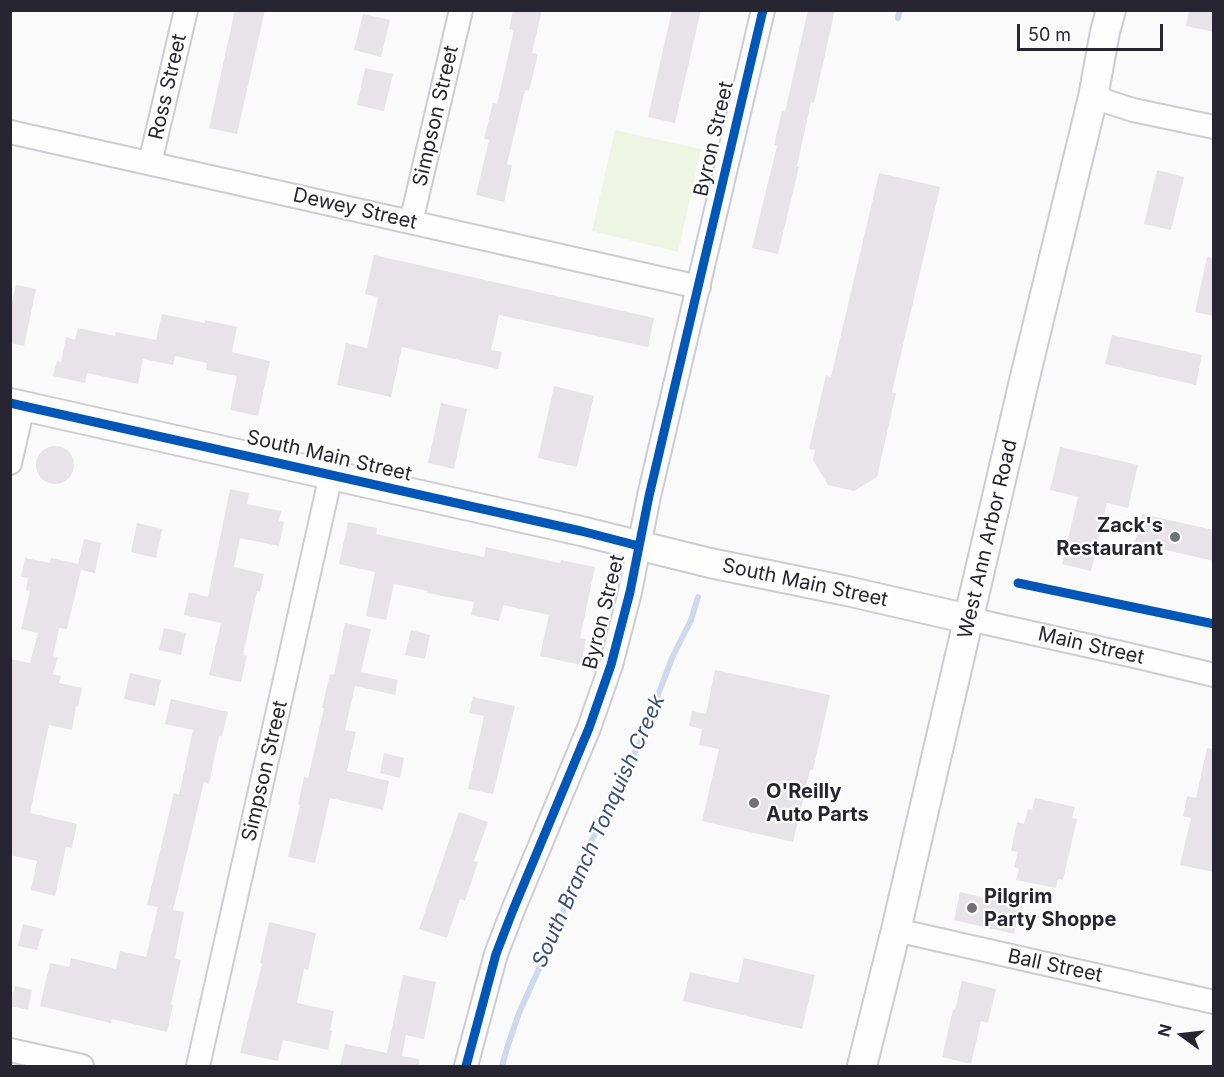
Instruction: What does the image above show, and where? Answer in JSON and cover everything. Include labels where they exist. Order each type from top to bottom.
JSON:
[{"type":"main road","name":"West Ann Arbor Road","points":[[862,1066],[1093,97],[1111,10]]},
{"type":"main road","name":"South Main Street","points":[[17,405],[581,531],[710,563],[969,619]]},
{"type":"street","name":"Ross Street","points":[[150,163],[186,10]]},
{"type":"street","name":"Simpson Street","points":[[411,222],[461,10]]},
{"type":"street","name":"Byron Street","points":[[466,1066],[496,954],[589,728],[611,665],[630,592],[650,496],[763,10]]},
{"type":"street","points":[[1093,97],[1133,110],[1214,127]]},
{"type":"street","name":"Dewey Street","points":[[10,132],[699,287]]},
{"type":"street","points":[[10,463],[17,405]]},
{"type":"street","name":"Simpson Street","points":[[198,1066],[332,475]]},
{"type":"street","name":"Main Street","points":[[969,619],[1214,675]]},
{"type":"street","name":"Ball Street","points":[[896,930],[1214,1002]]},
{"type":"street","points":[[10,1050],[82,1066]]},
{"type":"green space","points":[[615,130],[701,149],[678,252],[592,231]]},
{"type":"building","points":[[235,10],[265,10],[237,134],[209,128]]},
{"type":"building","points":[[513,10],[542,10],[532,53],[538,54],[529,91],[525,90],[507,164],[512,165],[504,202],[476,195],[489,140],[484,139],[493,103],[497,104],[514,30],[509,29]]},
{"type":"building","points":[[672,10],[701,10],[675,123],[648,117]]},
{"type":"building","points":[[808,10],[835,10],[814,103],[811,102],[797,166],[799,167],[778,254],[752,248],[777,146],[774,145],[782,111],[785,112]]},
{"type":"building","points":[[1189,10],[1214,10],[1214,32],[1186,26]]},
{"type":"building","points":[[363,14],[390,20],[381,57],[354,50]]},
{"type":"building","points":[[365,68],[393,74],[384,111],[357,105]]},
{"type":"building","points":[[1157,170],[1184,177],[1171,230],[1144,224]]},
{"type":"building","points":[[879,173],[940,187],[892,392],[896,393],[877,477],[854,491],[828,485],[813,460],[815,450],[809,449],[826,375],[831,377]]},
{"type":"building","points":[[374,255],[654,318],[648,347],[499,315],[491,350],[502,352],[498,369],[402,347],[391,397],[337,385],[346,343],[367,348],[378,297],[365,294]]},
{"type":"building","points":[[1207,257],[1214,258],[1214,316],[1195,312]]},
{"type":"building","points":[[16,285],[36,289],[24,346],[10,343],[10,310]]},
{"type":"building","points":[[162,314],[237,327],[232,352],[270,361],[258,416],[230,410],[237,376],[206,370],[207,363],[175,356],[173,365],[143,359],[138,384],[87,373],[85,383],[53,376],[57,361],[61,362],[66,337],[75,340],[78,328],[115,336],[116,332],[156,340]]},
{"type":"building","points":[[1112,335],[1202,355],[1196,385],[1105,364]]},
{"type":"building","points":[[554,386],[594,396],[577,467],[538,458]]},
{"type":"building","points":[[441,403],[467,409],[454,469],[428,463]]},
{"type":"building","points":[[55,446],[68,452],[74,465],[68,478],[55,484],[42,478],[36,465],[42,452]]},
{"type":"building","points":[[1060,447],[1138,465],[1128,508],[1107,503],[1091,571],[1062,564],[1078,497],[1050,490]]},
{"type":"building","points":[[230,489],[249,493],[247,504],[281,511],[279,521],[284,522],[279,546],[240,538],[234,567],[264,574],[260,592],[257,591],[243,655],[247,656],[241,682],[209,675],[221,623],[184,615],[189,592],[208,597]]},
{"type":"building","points":[[1142,514],[1214,530],[1214,561],[1135,543]]},
{"type":"building","points":[[348,522],[377,528],[376,534],[484,557],[486,547],[560,563],[561,560],[595,567],[580,638],[586,639],[581,665],[540,656],[549,615],[503,605],[499,621],[471,615],[474,602],[394,584],[386,620],[366,616],[375,572],[339,564]]},
{"type":"building","points":[[137,523],[162,529],[156,558],[131,552]]},
{"type":"building","points":[[84,539],[101,543],[95,573],[81,570],[67,629],[59,628],[53,656],[58,657],[53,674],[61,676],[59,683],[82,688],[72,730],[49,725],[30,813],[77,824],[72,848],[66,847],[55,896],[31,890],[37,861],[10,855],[10,659],[30,663],[38,633],[21,629],[30,591],[26,590],[28,578],[21,577],[25,558],[50,563],[51,558],[78,564]]},
{"type":"building","points":[[345,623],[371,629],[361,672],[398,680],[395,695],[355,686],[345,730],[356,732],[347,771],[389,781],[383,810],[330,798],[315,863],[288,857],[304,777],[308,778],[330,674],[334,675]]},
{"type":"building","points":[[164,628],[186,633],[181,655],[159,650]]},
{"type":"building","points":[[411,630],[430,635],[425,659],[405,655]]},
{"type":"building","points":[[715,670],[830,695],[813,770],[810,770],[793,842],[702,821],[719,749],[699,745],[702,729],[689,726],[692,711],[706,714]]},
{"type":"building","points":[[130,673],[161,680],[155,706],[124,699]]},
{"type":"building","points":[[473,697],[515,706],[493,794],[468,789],[484,716],[469,713]]},
{"type":"building","points":[[171,699],[228,712],[222,736],[219,736],[209,784],[204,782],[173,910],[184,912],[175,958],[181,960],[167,1032],[112,1019],[111,1023],[40,1006],[50,963],[69,967],[71,958],[116,969],[120,951],[146,957],[158,907],[147,905],[174,793],[179,795],[193,730],[165,724]]},
{"type":"building","points":[[1207,748],[1214,749],[1214,872],[1180,865],[1191,818],[1183,816],[1187,796],[1196,798]]},
{"type":"building","points":[[384,753],[404,758],[400,778],[380,773]]},
{"type":"building","points":[[1035,798],[1075,807],[1072,818],[1077,819],[1063,880],[1058,879],[1056,888],[1016,880],[1019,869],[1014,867],[1018,852],[1011,851],[1017,822],[1024,824],[1028,809],[1032,810]]},
{"type":"building","points":[[459,812],[488,822],[474,861],[478,862],[465,901],[460,899],[447,938],[419,929]]},
{"type":"building","points":[[960,892],[1020,906],[1014,934],[954,920]]},
{"type":"building","points":[[269,922],[316,933],[308,970],[304,969],[297,1003],[334,1011],[328,1050],[283,1040],[278,1061],[240,1053],[262,964],[260,963]]},
{"type":"building","points":[[23,924],[43,929],[37,950],[18,946]]},
{"type":"building","points":[[744,958],[815,975],[802,1029],[683,1001],[690,972],[738,983]]},
{"type":"building","points":[[403,975],[436,982],[424,1039],[406,1035],[402,1056],[419,1059],[419,1066],[340,1066],[345,1044],[387,1053]]},
{"type":"building","points":[[962,981],[996,989],[988,1023],[981,1021],[971,1064],[942,1057]]},
{"type":"building","points":[[15,986],[32,990],[28,1010],[10,1006]]},
{"type":"waterway","name":"South Branch Tonquish Creek","points":[[898,18],[900,10]]},
{"type":"waterway","name":"South Branch Tonquish Creek","points":[[502,1066],[519,1013],[556,931],[580,864],[641,740],[672,658],[691,620],[698,597]]},
{"type":"cycle path","points":[[466,1066],[496,954],[589,728],[611,665],[630,592],[649,496],[763,10]]},
{"type":"cycle path","points":[[10,403],[639,546]]},
{"type":"cycle path","points":[[1018,583],[1214,624]]},
{"type":"place","name":"Zack's Restaurant","points":[[1175,537]]},
{"type":"place","name":"O'Reilly Auto Parts","points":[[754,803]]},
{"type":"place","name":"Pilgrim Party Shoppe","points":[[972,908]]}]
